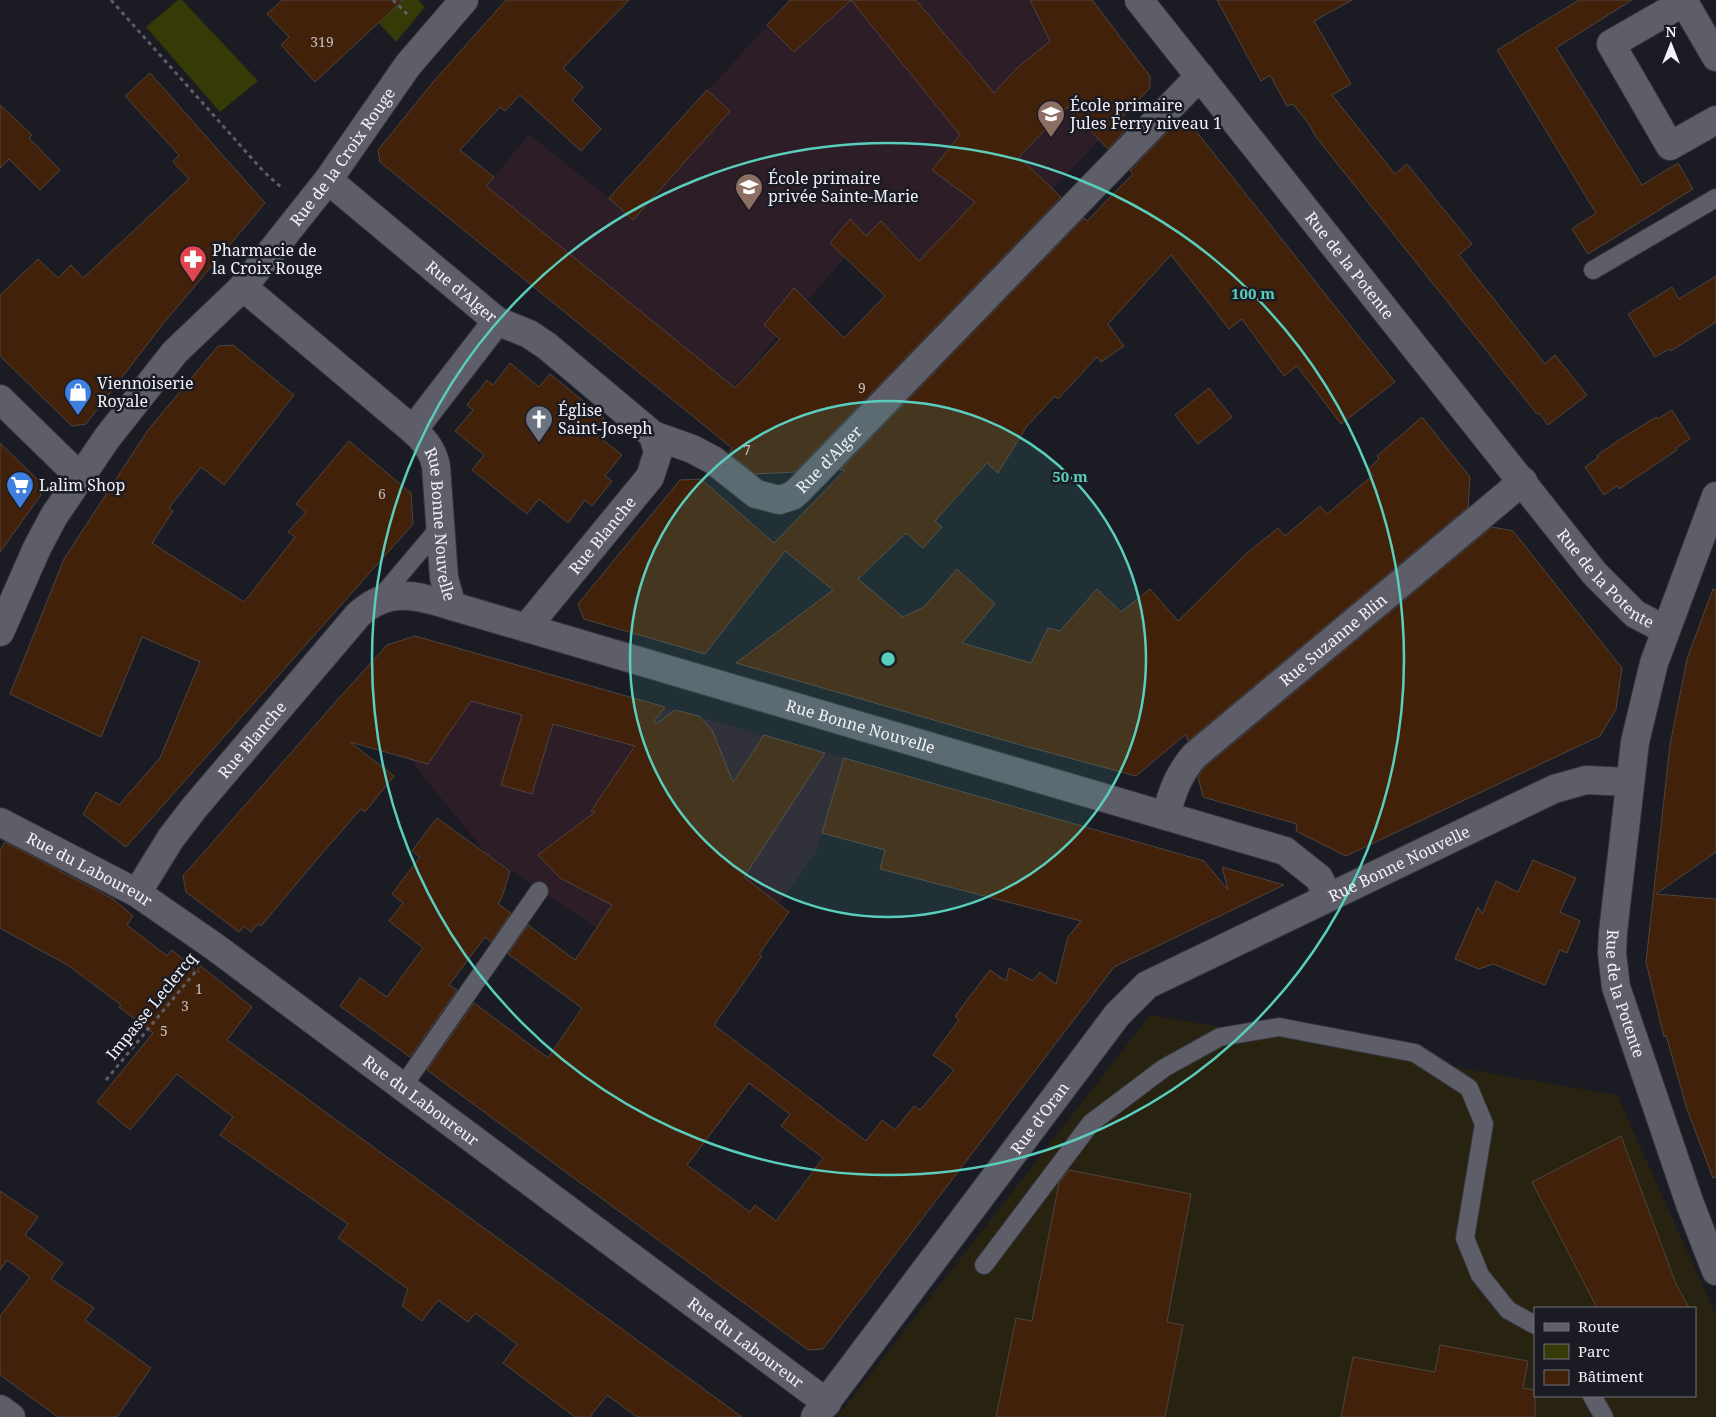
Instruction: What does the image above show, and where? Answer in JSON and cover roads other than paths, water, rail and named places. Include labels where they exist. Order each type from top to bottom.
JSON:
[{"type":"street","name":"Rue de la Croix Rouge","points":[[0,632],[37,548],[80,477],[107,438],[163,366],[243,287],[328,180],[397,80],[464,0]]},
{"type":"street","name":"Rue de la Potente","points":[[1139,0],[1614,595],[1635,614],[1666,630],[1648,687],[1629,782],[1613,932],[1614,973],[1616,987],[1687,1195],[1716,1271]]},
{"type":"street","points":[[1713,129],[1670,146],[1611,44],[1684,2],[1716,57]]},
{"type":"street","name":"Rue d'Alger","points":[[328,180],[497,321],[543,343],[653,435],[692,448],[713,460],[756,494],[779,500],[792,496],[1200,76]]},
{"type":"street","name":"Rue Bonne Nouvelle","points":[[243,287],[426,443],[434,457],[444,578],[452,606],[1285,851],[1319,878],[1328,897],[1554,789],[1586,780],[1629,782]]},
{"type":"street","points":[[413,430],[497,321]]},
{"type":"street","points":[[0,398],[80,477]]},
{"type":"street","name":"Rue Blanche","points":[[526,628],[650,477],[658,452],[653,435]]},
{"type":"street","name":"Rue Suzanne Blin","points":[[1166,816],[1174,785],[1181,771],[1194,756],[1523,481]]},
{"type":"street","points":[[1666,630],[1716,496]]},
{"type":"street","points":[[380,598],[414,597],[452,606]]},
{"type":"street","name":"Rue Blanche","points":[[137,893],[171,838],[216,781],[358,615],[380,598]]},
{"type":"street","name":"Rue du Laboureur","points":[[0,822],[137,893],[215,947],[403,1086],[821,1410]]},
{"type":"street","name":"Rue d'Oran","points":[[821,1410],[1117,1015],[1133,998],[1147,986],[1164,977],[1328,897]]},
{"type":"street","points":[[0,1409],[11,1417]]},
{"type":"lane","points":[[1593,270],[1716,198]]},
{"type":"lane","name":"Rue Blanche","points":[[380,598],[440,527]]},
{"type":"lane","points":[[403,1086],[539,891]]},
{"type":"lane","points":[[984,1266],[1091,1123],[1164,1068],[1220,1036],[1279,1027],[1415,1053],[1469,1088],[1484,1124],[1465,1238],[1480,1275],[1508,1310],[1534,1324]]},
{"type":"lane","points":[[1593,1397],[1604,1417]]},
{"type":"place","name":"École primaire Jules Ferry niveau 1","points":[[1051,138]]},
{"type":"place","name":"École primaire privée Sainte-Marie","points":[[749,211]]},
{"type":"place","name":"Pharmacie de la Croix Rouge","points":[[193,283]]},
{"type":"place","name":"Viennoiserie Royale","points":[[78,416]]},
{"type":"place","name":"Église Saint-Joseph","points":[[539,443]]},
{"type":"place","name":"Lalim Shop","points":[[20,509]]}]
